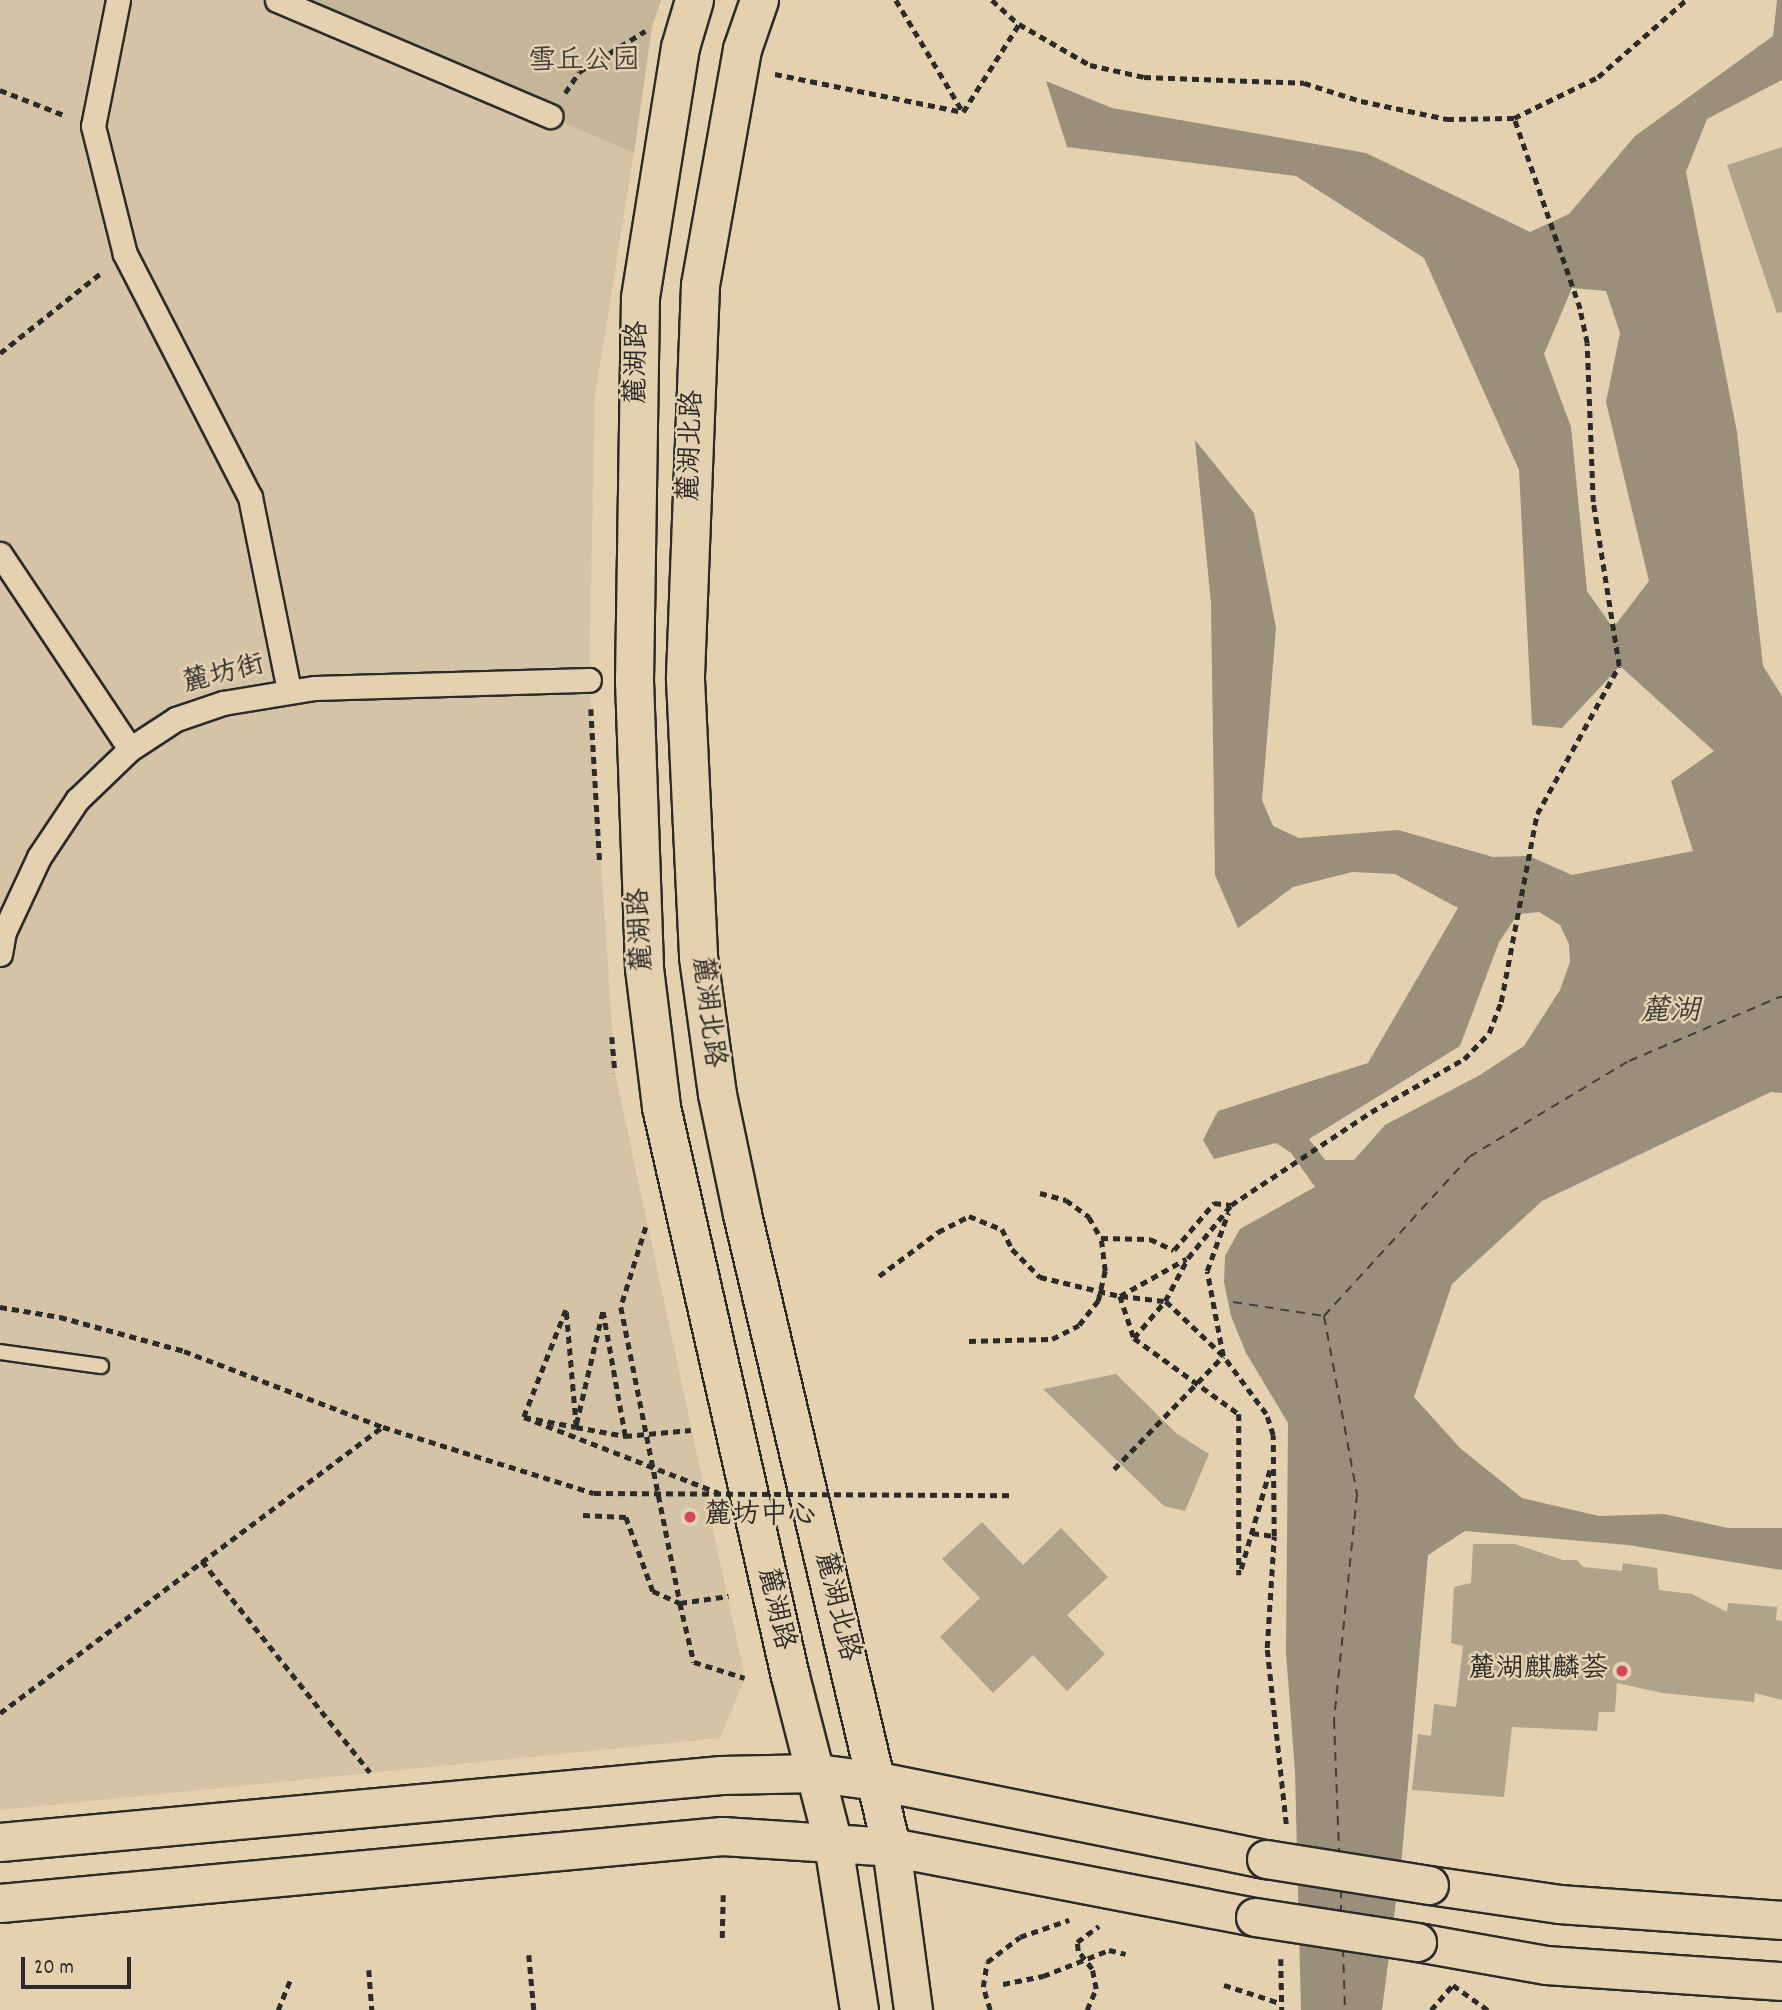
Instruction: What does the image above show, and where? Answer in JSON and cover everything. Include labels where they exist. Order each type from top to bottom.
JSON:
[{"type":"street","points":[[118,0],[93,126],[125,254],[250,497],[289,691]]},
{"type":"street","points":[[276,0],[550,116]]},
{"type":"street","name":"麓湖路","points":[[694,0],[680,47],[640,298],[635,635],[644,968],[661,1107],[790,1676],[817,1773],[833,1844],[859,2010]]},
{"type":"street","name":"麓湖北路","points":[[759,0],[742,50],[700,285],[687,731],[698,957],[717,1094],[765,1317],[878,1781],[891,1847],[913,2010]]},
{"type":"street","points":[[0,554],[130,749]]},
{"type":"street","points":[[635,635],[688,635]]},
{"type":"street","name":"麓坊街","points":[[0,954],[4,932],[39,857],[77,800],[130,749],[176,719],[223,703],[289,691],[589,680]]},
{"type":"street","points":[[636,733],[687,731]]},
{"type":"street","points":[[0,1842],[721,1775],[817,1773],[1275,1845],[1429,1885],[1559,1905],[1782,1920]]},
{"type":"street","points":[[0,1903],[722,1836],[891,1847],[1255,1917],[1546,1965],[1782,1980]]},
{"type":"lane","points":[[0,1352],[101,1366]]},
{"type":"path","points":[[896,0],[963,112]]},
{"type":"path","points":[[992,0],[1019,24],[1090,65],[1144,77],[1304,82],[1361,101],[1447,119],[1514,118],[1598,77],[1686,0]]},
{"type":"path","points":[[963,112],[1019,24]]},
{"type":"path","points":[[550,116],[579,72],[652,27]]},
{"type":"path","points":[[772,73],[963,112]]},
{"type":"path","points":[[0,90],[93,126]]},
{"type":"path","points":[[1133,1338],[1165,1301],[1188,1258],[1231,1205],[1371,1112],[1464,1059],[1489,1033],[1501,1002],[1537,814],[1619,666],[1593,502],[1587,343],[1580,309],[1514,118]]},
{"type":"path","points":[[0,353],[125,254]]},
{"type":"path","points":[[970,1341],[1052,1339],[1079,1325],[1098,1301],[1105,1271],[1101,1238],[1089,1217],[1066,1200],[1040,1193]]},
{"type":"path","points":[[1101,1238],[1150,1239],[1174,1250],[1214,1203],[1231,1205]]},
{"type":"path","points":[[1223,1356],[1207,1271],[1231,1205]]},
{"type":"path","points":[[879,1276],[938,1232],[969,1216],[1002,1229],[1012,1249],[1040,1278],[1120,1296],[1165,1301],[1223,1356],[1266,1414],[1274,1459],[1274,1536],[1266,1648],[1286,1805],[1275,1845]]},
{"type":"path","points":[[646,1227],[621,1307],[680,1602],[694,1662],[745,1678]]},
{"type":"path","points":[[1120,1296],[1188,1258]]},
{"type":"path","points":[[1120,1296],[1133,1338],[1239,1414],[1239,1575],[1274,1459]]},
{"type":"path","points":[[0,1307],[60,1317],[184,1351],[383,1427],[593,1493],[1014,1495]]},
{"type":"path","points":[[524,1417],[566,1310],[576,1427]]},
{"type":"path","points":[[576,1427],[603,1312],[625,1436]]},
{"type":"path","points":[[1114,1469],[1223,1356]]},
{"type":"path","points":[[524,1417],[625,1436],[691,1430]]},
{"type":"path","points":[[524,1417],[723,1494]]},
{"type":"path","points":[[0,1713],[383,1427]]},
{"type":"path","points":[[583,1515],[626,1517],[653,1591],[680,1602],[727,1596]]},
{"type":"path","points":[[1252,1533],[1274,1536]]},
{"type":"path","points":[[202,1561],[371,1773]]},
{"type":"path","points":[[722,1938],[723,1895]]},
{"type":"path","points":[[990,2010],[983,1987],[987,1962],[1020,1937],[1076,1918]]},
{"type":"path","points":[[1087,2010],[1096,1989],[1093,1969],[1084,1959],[1077,1942],[1105,1923]]},
{"type":"path","points":[[1003,1984],[1043,1976],[1109,1950],[1126,1954]]},
{"type":"path","points":[[1282,1950],[1282,2010]]},
{"type":"path","points":[[529,1955],[534,2010]]},
{"type":"path","points":[[369,1970],[372,2010]]},
{"type":"path","points":[[278,2010],[292,1977]]},
{"type":"path","points":[[1224,1985],[1280,2003]]},
{"type":"path","points":[[1431,2010],[1453,1985],[1488,2010]]},
{"type":"shaded area","name":"麓坊中心","points":[[0,0],[277,0],[634,153],[595,395],[589,680],[615,1073],[745,1678],[720,1738],[0,1810]]},
{"type":"green space","name":"雪丘公园","points":[[277,0],[661,0],[652,27],[634,153]]},
{"type":"water","name":"麓湖","points":[[1777,0],[1782,0],[1782,80],[1707,119],[1686,172],[1737,432],[1763,666],[1782,696],[1782,1093],[1771,1092],[1542,1201],[1452,1284],[1414,1397],[1460,1448],[1522,1498],[1599,1516],[1664,1514],[1728,1528],[1782,1528],[1782,1570],[1628,1545],[1465,1531],[1428,1555],[1402,1855],[1382,2010],[1301,2010],[1295,1772],[1286,1652],[1288,1423],[1246,1353],[1231,1316],[1224,1282],[1225,1256],[1240,1229],[1315,1187],[1291,1153],[1276,1143],[1214,1159],[1203,1140],[1218,1111],[1368,1063],[1458,908],[1395,874],[1352,872],[1293,887],[1238,928],[1215,875],[1211,603],[1195,440],[1254,513],[1276,628],[1262,800],[1273,826],[1299,838],[1398,830],[1493,857],[1529,856],[1572,875],[1693,851],[1671,781],[1714,751],[1620,666],[1562,728],[1532,725],[1519,470],[1424,258],[1296,176],[1067,147],[1046,81],[1112,108],[1366,153],[1530,232],[1569,214],[1635,136],[1773,36]],"holes":[[[1572,288],[1606,291],[1620,333],[1606,402],[1649,581],[1613,628],[1587,591],[1571,427],[1544,354]],[[1539,912],[1560,925],[1569,944],[1570,962],[1560,990],[1524,1046],[1480,1075],[1385,1125],[1354,1160],[1325,1160],[1309,1139],[1460,1046],[1499,942],[1518,914]]]},
{"type":"building","points":[[1782,147],[1782,312],[1777,313],[1727,165]]},
{"type":"building","points":[[1116,1374],[1176,1433],[1209,1454],[1185,1511],[1164,1506],[1043,1389]]},
{"type":"building","points":[[982,1522],[1023,1565],[1061,1528],[1108,1577],[1067,1615],[1105,1654],[1067,1691],[1033,1655],[993,1693],[940,1637],[980,1598],[942,1559]]},
{"type":"building","name":"麓湖麒麟荟","points":[[1473,1544],[1515,1544],[1563,1560],[1577,1560],[1583,1567],[1622,1571],[1623,1563],[1657,1568],[1659,1590],[1692,1594],[1727,1612],[1728,1603],[1777,1607],[1776,1620],[1782,1621],[1782,1700],[1755,1693],[1754,1702],[1662,1693],[1617,1683],[1615,1712],[1599,1712],[1597,1731],[1512,1727],[1504,1797],[1412,1790],[1418,1734],[1431,1736],[1434,1704],[1456,1707],[1463,1646],[1451,1643],[1454,1587],[1471,1583]]},
{"type":"ferry route","points":[[1233,1302],[1324,1316],[1469,1157],[1629,1061],[1782,996]]},
{"type":"ferry route","points":[[1324,1316],[1357,1494],[1334,1720],[1339,1852]]},
{"type":"ferry route","points":[[1341,1889],[1341,1911]]},
{"type":"ferry route","points":[[1343,1948],[1345,2010]]},
{"type":"place","name":"麓坊中心","points":[[690,1517]]},
{"type":"place","name":"麓湖麒麟荟","points":[[1622,1671]]}]
